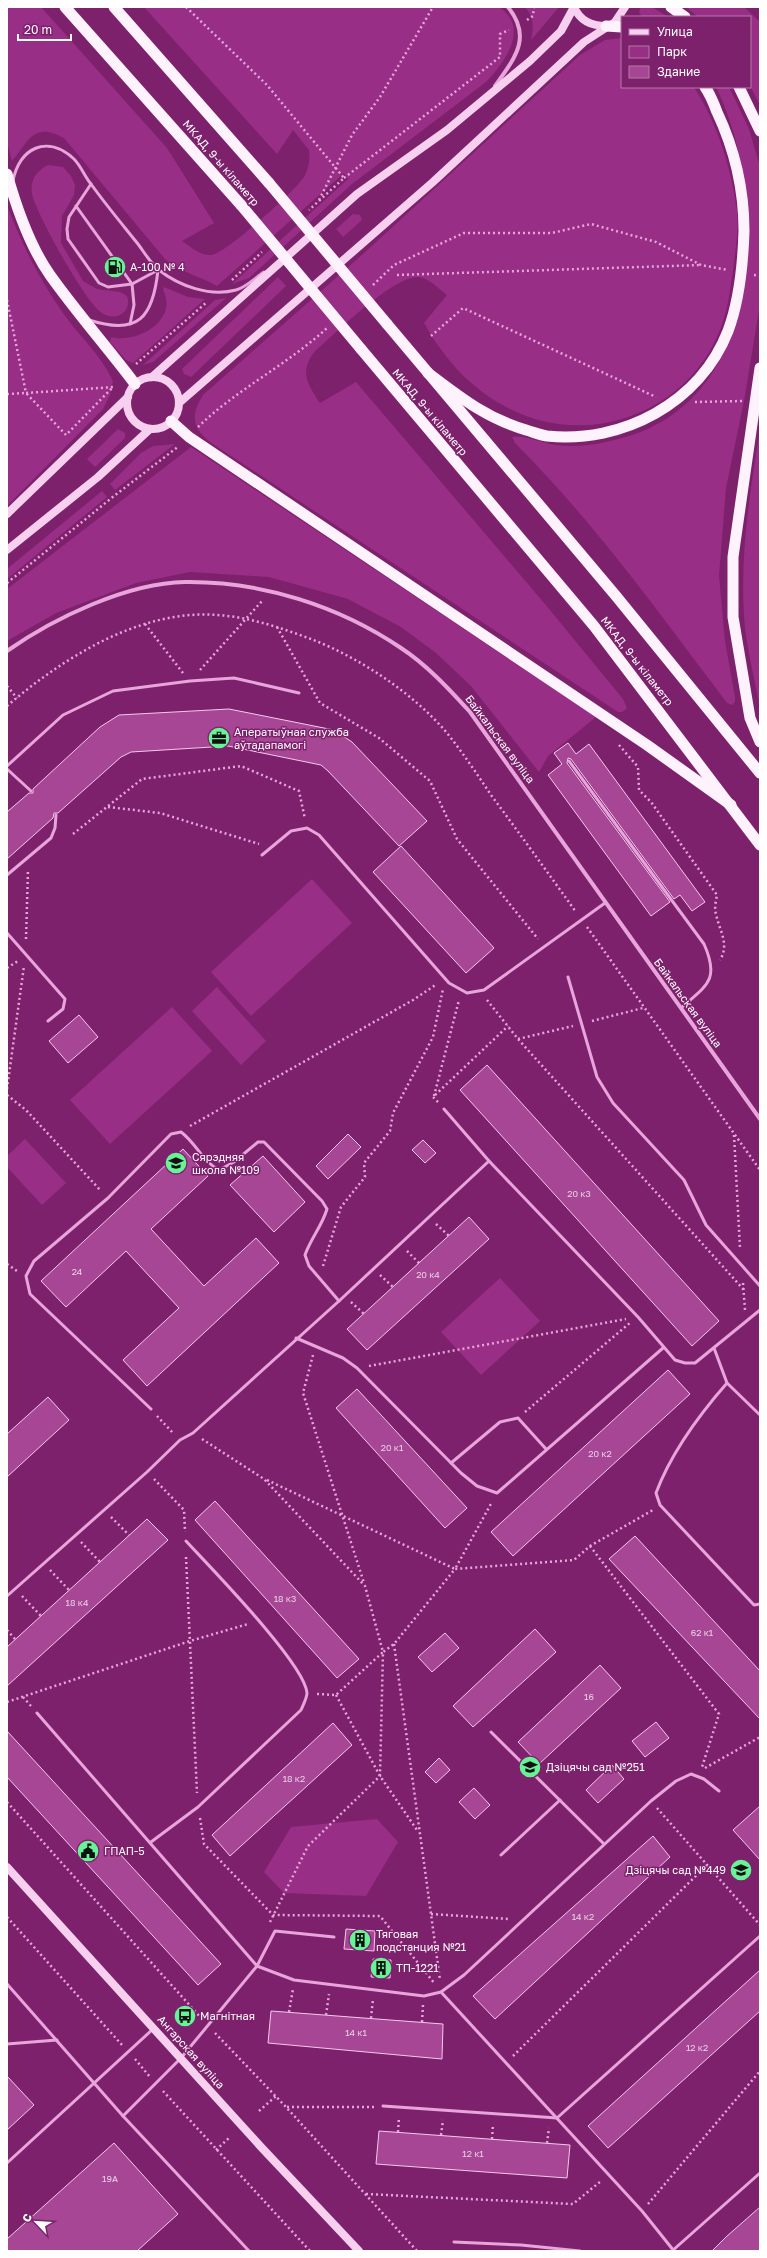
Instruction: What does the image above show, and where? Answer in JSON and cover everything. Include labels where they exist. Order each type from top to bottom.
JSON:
[{"type":"highway","name":"МКАД, 9-ы кіламетр","points":[[65,7],[241,205],[594,626],[760,845]]},
{"type":"highway","points":[[114,7],[269,183],[616,596],[760,773]]},
{"type":"highway","points":[[671,7],[684,16]]},
{"type":"highway","points":[[606,26],[621,28]]},
{"type":"highway","points":[[428,373],[491,418],[546,436],[590,435],[624,428],[657,414],[681,397],[703,374],[728,331],[737,302],[741,273],[744,211],[740,175],[727,133],[705,88]]},
{"type":"highway","points":[[739,88],[760,131]]},
{"type":"highway","points":[[7,174],[11,190],[35,247],[50,274],[82,318],[135,384]]},
{"type":"highway","points":[[760,368],[733,557],[733,617],[750,718],[760,742]]},
{"type":"highway","points":[[171,421],[189,437],[647,745],[731,805]]},
{"type":"main road","points":[[7,514],[128,397],[135,384],[152,377],[357,194],[447,130],[530,61],[562,31],[574,7]]},
{"type":"main road","points":[[574,7],[581,18],[589,24],[606,26]]},
{"type":"main road","points":[[179,404],[433,182],[584,42],[606,26],[615,22],[625,7]]},
{"type":"main road","points":[[7,550],[98,477],[150,429],[165,426],[171,421],[178,410],[179,404],[174,388],[168,382],[152,377]]},
{"type":"main road","points":[[128,397],[130,414],[142,426],[150,429]]},
{"type":"main road","name":"Ангарская вуліца","points":[[7,1867],[359,2251]]},
{"type":"street","points":[[491,92],[518,52],[521,38],[519,25],[508,7]]},
{"type":"street","name":"Байкальская вуліца","points":[[7,651],[28,636],[75,612],[141,589],[184,582],[225,584],[270,592],[318,605],[359,623],[402,648],[439,679],[479,724],[760,1119]]},
{"type":"lane","points":[[11,190],[20,160],[32,149],[47,145],[63,151],[75,160],[91,184],[158,270],[182,283],[204,292],[218,293],[237,290],[287,258]]},
{"type":"lane","points":[[91,184],[69,216],[67,229],[68,239],[99,283],[108,286],[132,284],[158,270]]},
{"type":"lane","points":[[76,206],[132,284],[134,300],[130,324]]},
{"type":"lane","points":[[82,318],[107,326],[120,327],[130,324],[149,310],[155,296],[158,270]]},
{"type":"lane","points":[[31,791],[7,767],[62,715],[113,691],[190,681],[234,678],[299,693]]},
{"type":"lane","points":[[568,760],[704,944],[711,960],[712,973],[704,987],[681,1008]]},
{"type":"lane","points":[[7,875],[51,838],[55,828],[56,815]]},
{"type":"lane","points":[[262,855],[291,831],[307,828],[320,835],[445,979],[467,993],[480,991],[488,987],[605,903]]},
{"type":"lane","points":[[7,934],[25,956],[65,999],[63,1009],[48,1021]]},
{"type":"lane","points":[[568,977],[597,1077],[612,1103],[684,1180],[706,1225],[760,1286]]},
{"type":"lane","points":[[444,1109],[489,1161],[638,1317],[663,1348],[675,1360],[685,1363],[695,1363],[760,1310]]},
{"type":"lane","points":[[151,1409],[30,1294],[26,1276],[34,1261],[108,1198],[171,1134],[181,1132],[191,1139],[208,1164],[219,1170],[234,1162],[258,1142],[264,1142],[322,1201],[327,1209],[323,1220],[310,1239],[305,1255],[309,1266],[339,1301]]},
{"type":"lane","points":[[7,1596],[147,1472],[180,1440],[193,1433],[296,1338],[339,1301],[489,1161]]},
{"type":"lane","points":[[296,1338],[344,1358],[357,1368],[451,1463],[477,1486],[497,1493],[663,1348]]},
{"type":"lane","points":[[714,1348],[727,1383],[760,1415]]},
{"type":"lane","points":[[727,1383],[709,1403],[663,1474],[656,1493],[660,1505],[754,1605],[760,1604]]},
{"type":"lane","points":[[451,1463],[500,1422],[518,1418],[546,1449]]},
{"type":"lane","points":[[151,1842],[198,1807],[301,1710],[307,1693],[300,1673],[259,1621],[186,1541]]},
{"type":"lane","points":[[37,1713],[151,1842],[257,1966],[294,1980],[424,1996],[441,1992],[464,1975],[604,1844],[676,1781],[691,1774],[704,1779],[719,1791]]},
{"type":"lane","points":[[491,1732],[604,1844]]},
{"type":"lane","points":[[501,1855],[560,1800]]},
{"type":"lane","points":[[123,2116],[181,2058],[209,2027],[257,1966],[275,1931],[334,1937]]},
{"type":"lane","points":[[383,2106],[557,2118],[760,1936]]},
{"type":"lane","points":[[7,1984],[123,2116],[249,2251]]},
{"type":"lane","points":[[441,1992],[609,2174],[642,2211],[673,2251],[760,2173]]},
{"type":"lane","points":[[7,2163],[154,2028]]},
{"type":"lane","points":[[7,2044],[57,2040]]},
{"type":"lane","points":[[454,2242],[521,2245],[580,2251]]},
{"type":"path","points":[[318,202],[352,135],[380,97],[433,7]]},
{"type":"path","points":[[344,178],[500,57]]},
{"type":"path","points":[[372,286],[394,266],[464,233],[552,233],[591,224],[656,242],[701,265]]},
{"type":"path","points":[[397,275],[701,265],[760,276]]},
{"type":"path","points":[[7,300],[26,394],[66,435],[114,387],[26,394],[7,394]]},
{"type":"path","points":[[431,336],[463,308],[653,394],[669,405]]},
{"type":"path","points":[[7,583],[114,496],[178,447],[218,407],[310,343],[332,323]]},
{"type":"path","points":[[690,402],[755,402]]},
{"type":"path","points":[[178,447],[185,451]]},
{"type":"path","points":[[145,624],[190,681],[248,619],[270,592]]},
{"type":"path","points":[[7,706],[53,669],[103,640],[145,624],[189,615],[217,615],[248,619],[277,627],[347,654],[393,685],[424,711],[446,733],[582,920],[760,1170]]},
{"type":"path","points":[[277,627],[320,703],[379,738],[430,781],[457,839],[544,947]]},
{"type":"path","points":[[7,686],[17,698]]},
{"type":"path","points":[[618,743],[638,767],[639,790],[651,802],[717,895],[715,913],[723,933],[725,952],[712,973]]},
{"type":"path","points":[[73,834],[142,779],[241,766],[299,791],[307,828]]},
{"type":"path","points":[[107,807],[160,813],[272,848]]},
{"type":"path","points":[[7,1089],[25,956],[29,856]]},
{"type":"path","points":[[7,968],[25,956]]},
{"type":"path","points":[[181,1132],[413,1000],[445,979]]},
{"type":"path","points":[[323,1266],[342,1207],[365,1177],[364,1163],[390,1131],[393,1113],[433,1037],[445,979]]},
{"type":"path","points":[[433,1097],[462,990]]},
{"type":"path","points":[[480,991],[508,1026],[744,1290]]},
{"type":"path","points":[[433,1097],[508,1026]]},
{"type":"path","points":[[7,1095],[26,1110],[108,1198]]},
{"type":"path","points":[[433,1097],[444,1109]]},
{"type":"path","points":[[734,1135],[741,1265],[746,1321]]},
{"type":"path","points":[[429,1217],[449,1236]]},
{"type":"path","points":[[400,1244],[419,1263]]},
{"type":"path","points":[[374,1268],[393,1287]]},
{"type":"path","points":[[345,1295],[364,1314]]},
{"type":"path","points":[[357,1368],[638,1317]]},
{"type":"path","points":[[518,1418],[638,1317]]},
{"type":"path","points":[[267,1928],[308,1846],[380,1776],[383,1652],[365,1586],[303,1393],[316,1347]]},
{"type":"path","points":[[151,1409],[169,1429]]},
{"type":"path","points":[[193,1433],[264,1479],[455,1569],[574,1560],[590,1546],[660,1505]]},
{"type":"path","points":[[147,1472],[184,1510],[198,1807],[204,1844],[273,1915],[380,1916],[441,1992]]},
{"type":"path","points":[[264,1479],[365,1586]]},
{"type":"path","points":[[307,1693],[336,1695],[383,1652],[394,1644],[455,1569],[497,1493]]},
{"type":"path","points":[[104,1510],[129,1535]]},
{"type":"path","points":[[75,1536],[100,1562]]},
{"type":"path","points":[[590,1546],[719,1714],[701,1770],[760,1737]]},
{"type":"path","points":[[44,1564],[69,1590]]},
{"type":"path","points":[[15,1589],[41,1616]]},
{"type":"path","points":[[7,1702],[190,1641],[259,1621]]},
{"type":"path","points":[[7,1630],[15,1639]]},
{"type":"path","points":[[394,1644],[418,1832],[431,1914],[441,1992]]},
{"type":"path","points":[[336,1695],[380,1776],[418,1832]]},
{"type":"path","points":[[7,1802],[209,2027],[276,2096],[417,2251]]},
{"type":"path","points":[[651,1802],[708,1864],[760,1925]]},
{"type":"path","points":[[507,2063],[708,1864]]},
{"type":"path","points":[[431,1914],[524,1920]]},
{"type":"path","points":[[289,2012],[294,1980]]},
{"type":"path","points":[[326,2015],[330,1984]]},
{"type":"path","points":[[371,2018],[374,1990]]},
{"type":"path","points":[[422,2022],[424,1996]]},
{"type":"path","points":[[642,2211],[760,2071]]},
{"type":"path","points":[[259,2111],[276,2096]]},
{"type":"path","points":[[286,2107],[383,2106]]},
{"type":"path","points":[[398,2132],[400,2108]]},
{"type":"path","points":[[441,2135],[444,2111]]},
{"type":"path","points":[[492,2139],[494,2114]]},
{"type":"path","points":[[547,2143],[550,2118]]},
{"type":"path","points":[[216,2150],[230,2137]]},
{"type":"path","points":[[366,2194],[573,2204],[609,2174]]},
{"type":"green space","points":[[7,7],[41,7],[167,148],[214,223],[182,241],[196,251],[208,255],[219,252],[231,244],[288,195],[304,177],[309,161],[309,150],[293,130],[277,154],[144,7],[499,7],[508,15],[513,25],[514,35],[506,55],[486,82],[352,184],[249,278],[232,284],[348,179],[344,173],[217,286],[177,268],[165,259],[64,138],[53,133],[38,133],[27,141],[12,161],[7,143]]},
{"type":"green space","points":[[525,7],[559,7],[531,40],[533,31],[532,19]]},
{"type":"green space","points":[[641,7],[652,7],[666,16],[641,16],[639,12]]},
{"type":"green space","points":[[686,7],[744,7],[760,22],[760,105],[751,88],[751,16],[697,16]]},
{"type":"green space","points":[[621,38],[621,88],[695,88],[717,131],[727,162],[737,211],[737,234],[728,301],[726,312],[716,340],[704,360],[690,377],[655,405],[634,415],[612,421],[589,425],[556,424],[524,415],[509,409],[481,391],[463,376],[444,354],[424,323],[447,295],[431,282],[419,277],[408,279],[395,285],[350,319],[315,351],[310,358],[306,371],[311,390],[320,403],[356,382],[545,604],[623,699],[627,708],[622,712],[618,712],[210,442],[204,437],[196,426],[195,420],[196,408],[204,394],[362,255],[580,55],[605,40]]},
{"type":"green space","points":[[716,88],[729,88],[749,129],[760,167],[760,304],[744,401],[726,488],[719,576],[725,641],[735,697],[735,702],[732,705],[727,703],[626,569],[572,504],[515,443],[512,437],[517,436],[528,438],[556,445],[578,446],[611,441],[633,435],[643,431],[684,406],[714,370],[734,327],[745,279],[748,229],[744,178],[733,130]]},
{"type":"green space","points":[[48,165],[63,167],[71,176],[75,185],[74,195],[62,216],[61,243],[83,281],[97,289],[120,292],[127,296],[127,307],[122,314],[117,316],[107,316],[95,306],[62,257],[42,219],[32,194],[32,184],[37,173]]},
{"type":"green space","points":[[7,205],[18,233],[38,274],[54,300],[90,346],[113,381],[110,395],[103,409],[7,506]]},
{"type":"green space","points":[[353,214],[360,215],[362,220],[343,237],[336,229]]},
{"type":"green space","points":[[278,277],[286,286],[191,377],[184,374],[182,369]]},
{"type":"green space","points":[[164,287],[188,297],[205,299],[133,363],[126,360],[110,342],[111,337],[132,337],[152,328],[160,320],[165,311],[166,301],[163,290]]},
{"type":"green space","points":[[226,298],[153,362],[143,365],[215,300]]},
{"type":"green space","points":[[118,429],[125,433],[125,438],[95,467],[87,459]]},
{"type":"green space","points":[[760,429],[760,709],[744,616],[743,569],[747,522]]},
{"type":"green space","points":[[175,444],[115,490],[110,484],[141,453],[153,446]]},
{"type":"green space","points":[[191,447],[596,717],[548,756],[539,772],[471,686],[436,653],[401,627],[348,599],[269,577],[190,572],[136,583],[56,613],[7,641],[7,589]]},
{"type":"green space","points":[[102,491],[107,497],[7,579],[7,569]]},
{"type":"green space","points":[[312,879],[352,923],[251,1016],[211,972]]},
{"type":"green space","points":[[217,987],[266,1041],[241,1065],[192,1011]]},
{"type":"green space","points":[[172,1007],[212,1051],[110,1144],[70,1100]]},
{"type":"green space","points":[[25,1139],[66,1183],[42,1205],[7,1167],[7,1156]]},
{"type":"green space","points":[[500,1278],[540,1321],[481,1375],[441,1332]]},
{"type":"green space","points":[[377,1819],[398,1842],[366,1896],[284,1893],[264,1872],[291,1827]]},
{"type":"building","points":[[229,709],[334,730],[352,742],[427,821],[399,846],[321,765],[228,746],[131,752],[121,757],[58,813],[54,813],[53,818],[7,859],[7,812],[29,793],[33,793],[33,789],[100,727],[119,715]]},
{"type":"building","points":[[568,743],[576,754],[589,744],[705,902],[692,911],[680,895],[674,899],[571,759],[568,758],[567,763],[670,902],[651,916],[548,775],[562,764],[554,753]]},
{"type":"building","points":[[401,846],[494,948],[466,973],[373,872]]},
{"type":"building","points":[[79,1015],[98,1037],[68,1063],[49,1041]]},
{"type":"building","points":[[487,1065],[719,1321],[692,1346],[460,1090]]},
{"type":"building","points":[[348,1134],[361,1147],[328,1179],[316,1166]]},
{"type":"building","points":[[423,1140],[436,1153],[425,1163],[412,1150]]},
{"type":"building","points":[[183,1149],[208,1176],[151,1229],[204,1286],[256,1238],[279,1263],[147,1386],[123,1360],[179,1308],[126,1251],[66,1307],[41,1281]]},
{"type":"building","points":[[263,1156],[305,1202],[274,1232],[230,1185]]},
{"type":"building","points":[[469,1217],[489,1239],[367,1350],[347,1329]]},
{"type":"building","points":[[668,1370],[690,1394],[513,1556],[491,1532]]},
{"type":"building","points":[[357,1389],[467,1508],[445,1528],[336,1408]]},
{"type":"building","points":[[48,1397],[69,1420],[7,1477],[7,1434]]},
{"type":"building","points":[[215,1501],[359,1659],[337,1678],[195,1520]]},
{"type":"building","points":[[147,1519],[168,1540],[7,1686],[7,1647]]},
{"type":"building","points":[[635,1536],[760,1671],[760,1719],[609,1559]]},
{"type":"building","points":[[535,1629],[556,1652],[473,1727],[453,1706]]},
{"type":"building","points":[[445,1633],[459,1648],[432,1672],[418,1657]]},
{"type":"building","points":[[600,1665],[621,1688],[539,1764],[518,1742]]},
{"type":"building","points":[[656,1722],[669,1738],[645,1757],[632,1741]]},
{"type":"building","points":[[333,1723],[352,1745],[230,1856],[212,1835]]},
{"type":"building","points":[[7,1731],[221,1964],[198,1985],[7,1777]]},
{"type":"building","points":[[439,1758],[450,1770],[436,1783],[425,1772]]},
{"type":"building","points":[[612,1765],[624,1779],[598,1803],[586,1790]]},
{"type":"building","points":[[474,1788],[490,1805],[475,1819],[459,1802]]},
{"type":"building","points":[[760,1806],[760,1860],[733,1830]]},
{"type":"building","points":[[653,1836],[670,1857],[495,2019],[473,1996]]},
{"type":"building","name":"Тяговая подстанция №21","points":[[346,1929],[375,1931],[374,1951],[344,1949]]},
{"type":"building","name":"ТП-1221","points":[[373,1959],[391,1960],[390,1978],[371,1977]]},
{"type":"building","points":[[760,1970],[760,2011],[608,2148],[588,2126]]},
{"type":"building","points":[[271,2011],[443,2024],[442,2059],[268,2043]]},
{"type":"building","points":[[7,2076],[34,2105],[7,2130]]},
{"type":"building","points":[[379,2131],[570,2145],[567,2178],[376,2164]]},
{"type":"building","points":[[114,2143],[178,2214],[137,2251],[7,2251],[7,2239]]},
{"type":"building","points":[[760,2207],[760,2251],[712,2251],[726,2237]]},
{"type":"place","name":"А-100 № 4","points":[[115,267]]},
{"type":"place","name":"Аператыўная служба аўтадапамогі","points":[[219,738]]},
{"type":"place","name":"Сярэдняя школа №109","points":[[176,1163]]},
{"type":"place","name":"Дзіцячы сад №251","points":[[530,1767]]},
{"type":"place","name":"ГПАП-5","points":[[88,1851]]},
{"type":"place","name":"Дзіцячы сад №449","points":[[741,1870]]},
{"type":"place","name":"Тяговая подстанция №21","points":[[360,1940]]},
{"type":"place","name":"ТП-1221","points":[[381,1968]]},
{"type":"place","name":"Магнітная","points":[[185,2016]]}]
